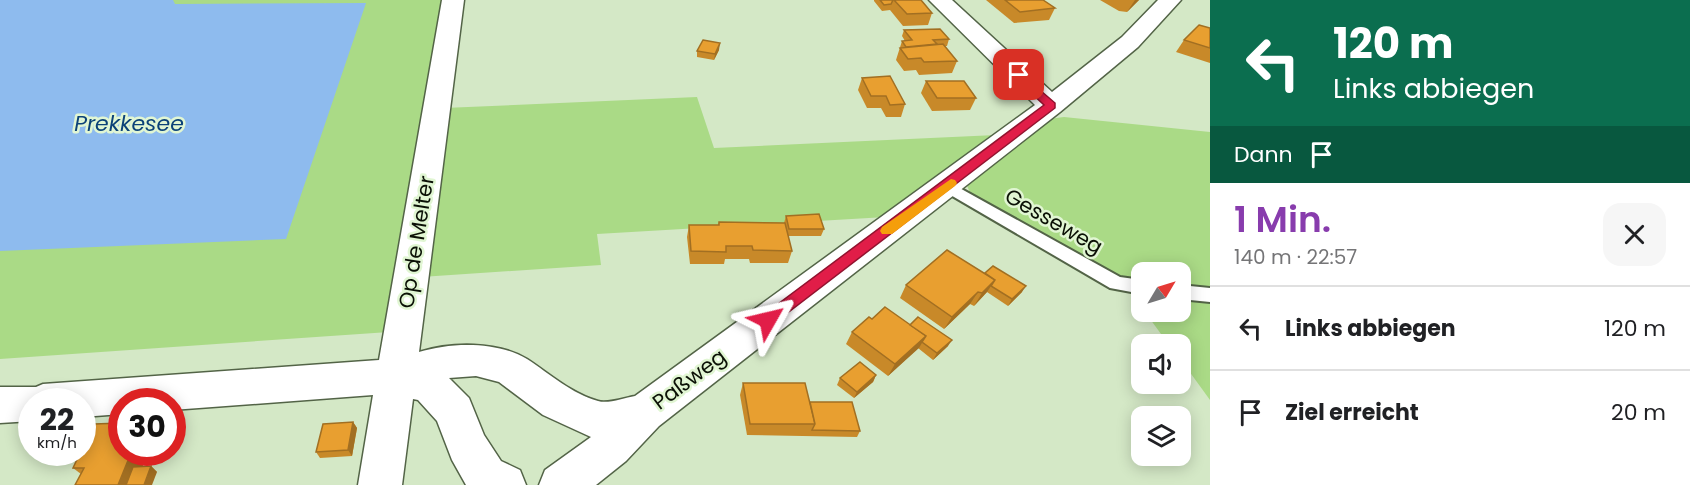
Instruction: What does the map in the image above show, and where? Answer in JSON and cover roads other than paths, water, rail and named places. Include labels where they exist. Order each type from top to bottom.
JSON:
[{"type":"street","name":"Op de Melter","points":[[380,485],[453,0]]},
{"type":"street","points":[[940,0],[1051,106]]},
{"type":"street","name":"Paßweg","points":[[561,485],[611,447],[644,413],[1051,106],[1130,42],[1170,0]]},
{"type":"street","points":[[96,398],[395,376],[435,363],[476,360],[510,369],[557,402],[598,421],[644,413]]},
{"type":"street","points":[[395,376],[431,387],[454,411],[467,446],[485,476],[504,485]]},
{"type":"street","points":[[0,405],[18,404]]},
{"type":"lane","name":"Gesseweg","points":[[947,186],[1116,283],[1131,285]]},
{"type":"lane","points":[[1191,293],[1210,296]]},
{"type":"water","name":"Prekkesee","points":[[0,0],[173,0],[175,4],[366,3],[286,239],[0,251]]}]
